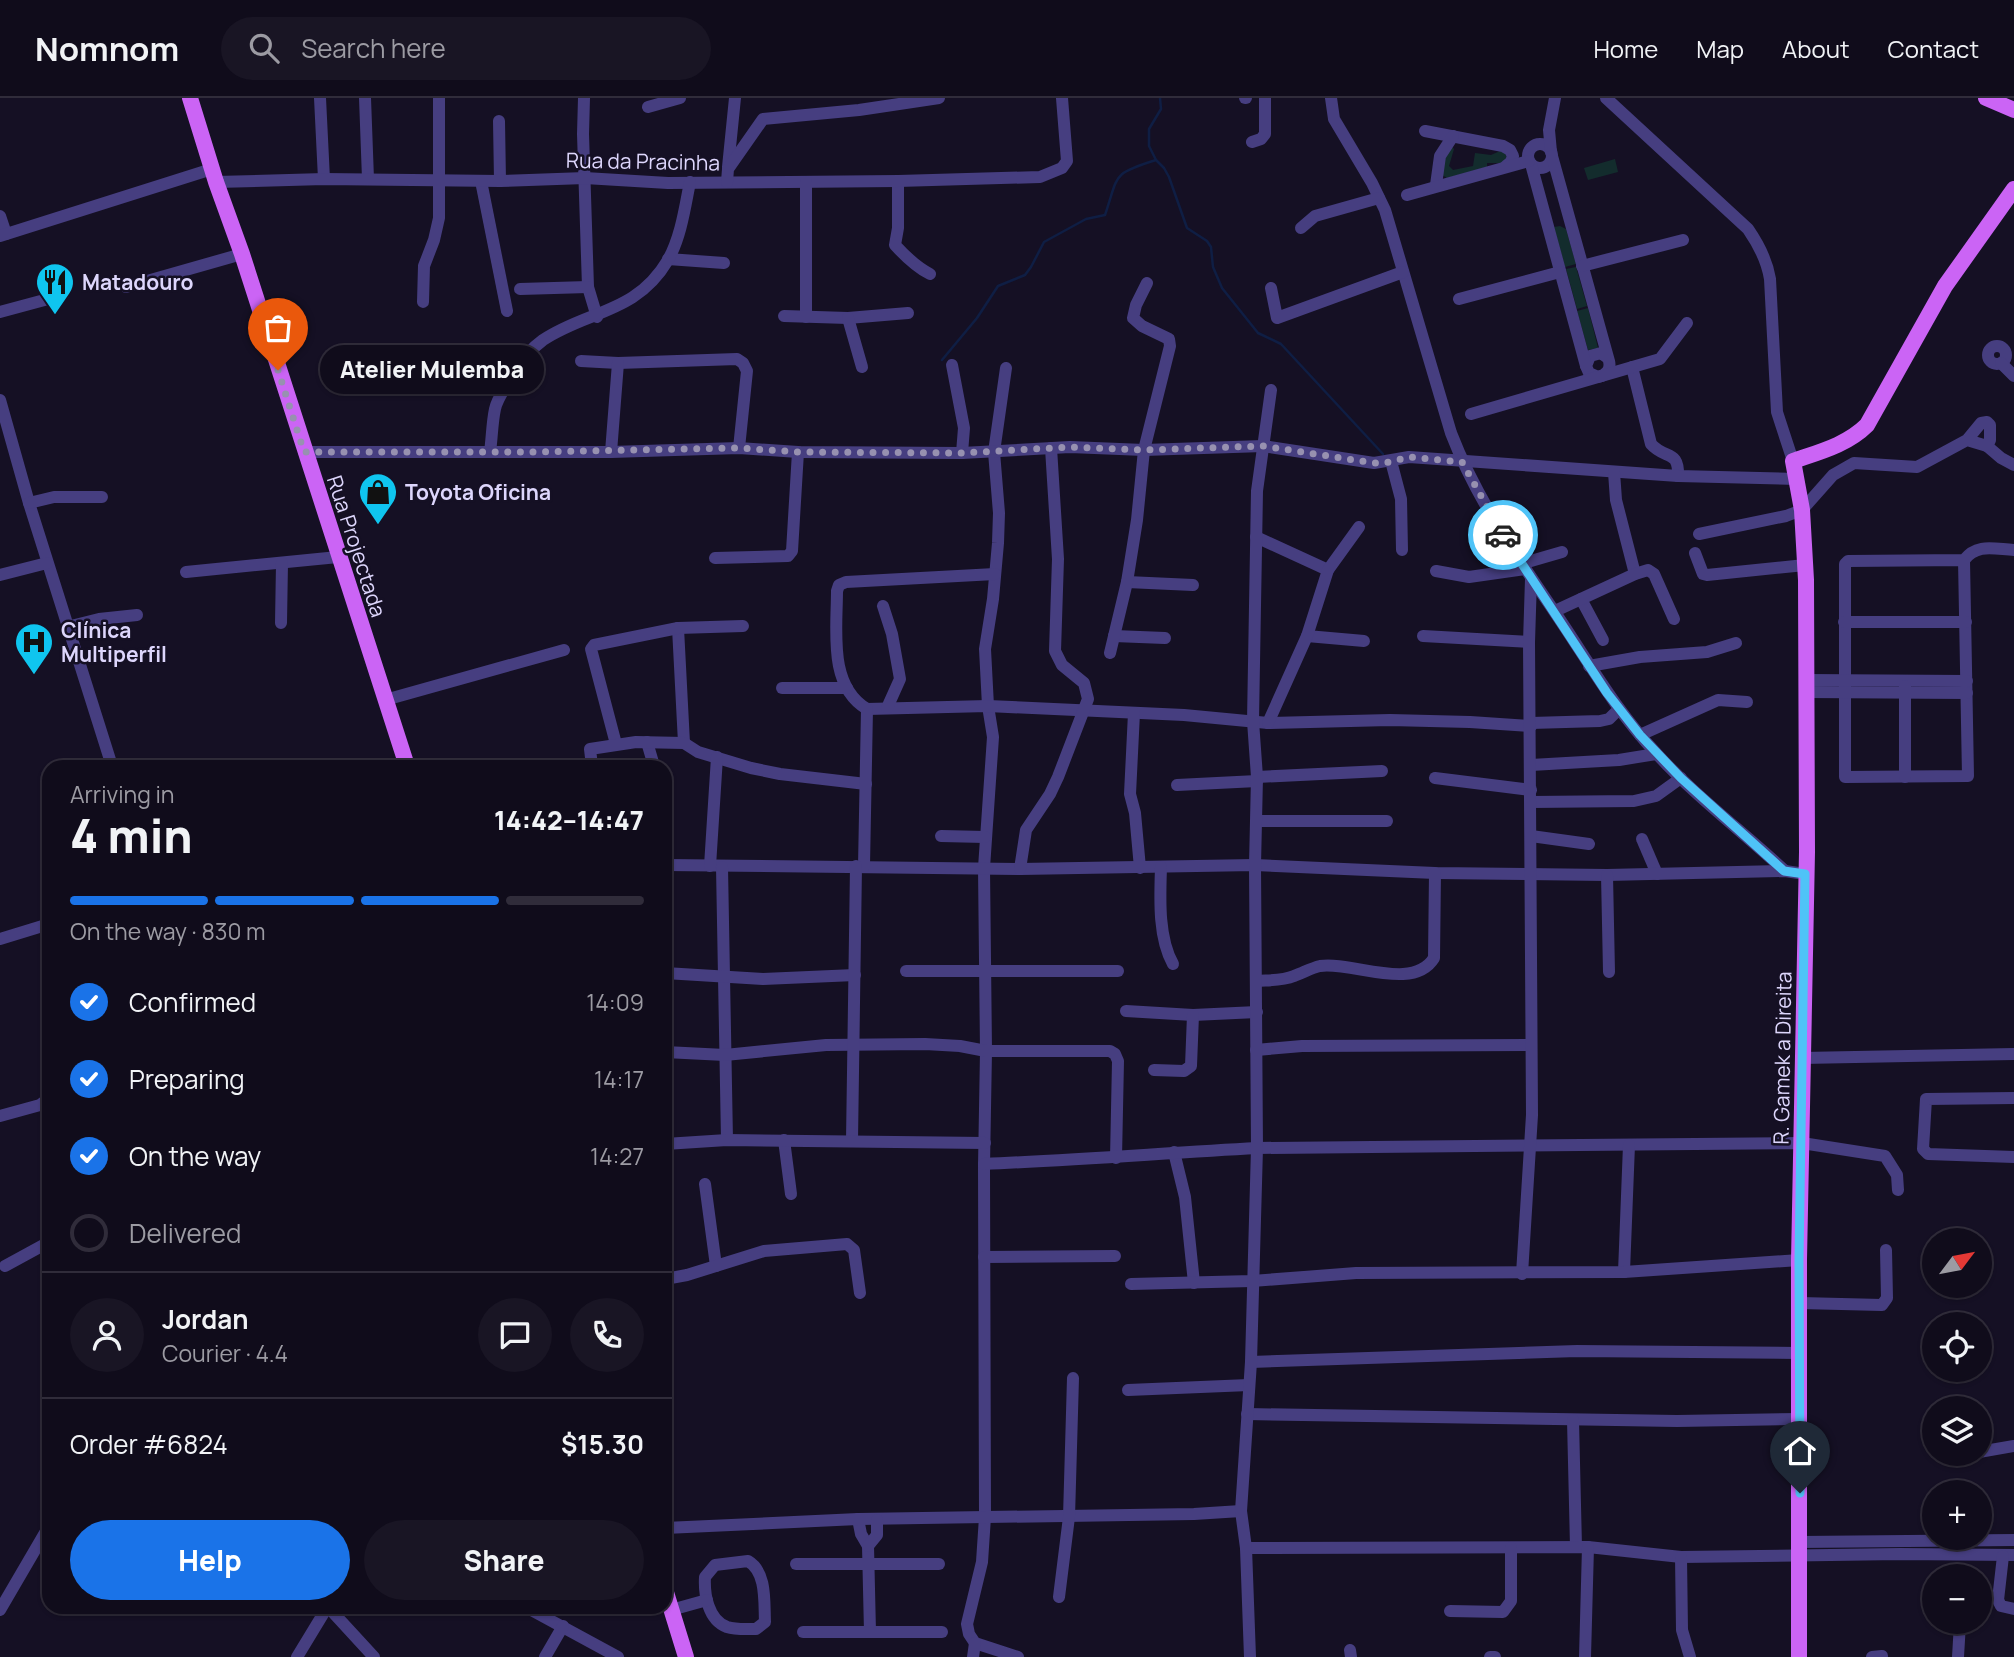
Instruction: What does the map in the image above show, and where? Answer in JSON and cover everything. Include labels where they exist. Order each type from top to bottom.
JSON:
[{"type":"main road","name":"Rua Projectada","points":[[191,98],[405,760]]},
{"type":"main road","points":[[1986,98],[2014,110]]},
{"type":"main road","points":[[1793,461],[1834,447],[1857,435],[1867,425],[1945,286],[2014,189]]},
{"type":"main road","name":"R. Gamek a Direita","points":[[1793,461],[1802,510],[1805,565],[1805,874],[1799,1260],[1799,1657]]},
{"type":"main road","points":[[672,1613],[686,1657]]},
{"type":"street","points":[[320,98],[324,178]]},
{"type":"street","points":[[365,98],[368,179]]},
{"type":"street","points":[[423,302],[424,266],[439,218],[439,98]]},
{"type":"street","points":[[584,98],[588,287],[597,317]]},
{"type":"street","points":[[648,107],[680,98]]},
{"type":"street","points":[[728,176],[735,98]]},
{"type":"street","points":[[728,176],[762,119],[859,110],[939,98]]},
{"type":"street","name":"Rua da Pracinha","points":[[3,235],[214,175],[481,181],[585,178],[690,183],[728,176],[806,182],[1040,177],[1066,164],[1068,158],[1062,98]]},
{"type":"street","points":[[1252,142],[1261,139],[1265,134],[1265,98]]},
{"type":"street","points":[[1331,98],[1334,119],[1379,198],[1389,222],[1426,353],[1462,462],[1495,522],[1619,709],[1640,735],[1681,778],[1784,871]]},
{"type":"street","points":[[1547,98],[1538,141],[1531,155],[1585,372]]},
{"type":"street","points":[[1555,98],[1549,130],[1551,154],[1609,359],[1613,366],[1626,369]]},
{"type":"street","points":[[1606,98],[1748,229],[1757,242],[1767,262],[1770,279],[1777,412],[1793,461]]},
{"type":"street","points":[[499,121],[500,181]]},
{"type":"street","points":[[1408,195],[1506,166],[1531,155],[1546,146],[1551,154],[1549,163],[1542,167],[1531,155],[1523,151],[1425,131]]},
{"type":"street","points":[[1436,185],[1440,156],[1453,136]]},
{"type":"street","points":[[1503,146],[1510,150],[1513,156],[1506,166]]},
{"type":"street","points":[[481,181],[507,311]]},
{"type":"street","points":[[898,181],[898,228],[895,245],[916,267],[930,274]]},
{"type":"street","points":[[806,182],[806,317]]},
{"type":"street","points":[[490,452],[498,400],[528,353],[559,331],[597,317],[633,297],[668,259],[684,216],[690,183]]},
{"type":"street","points":[[1301,228],[1315,216],[1379,198]]},
{"type":"street","points":[[0,216],[3,235]]},
{"type":"street","points":[[1582,266],[1683,240]]},
{"type":"street","points":[[126,287],[242,254]]},
{"type":"street","points":[[668,259],[724,263]]},
{"type":"street","points":[[1459,299],[1560,271]]},
{"type":"street","points":[[1271,288],[1277,318],[1403,272]]},
{"type":"street","points":[[1110,653],[1127,582],[1144,450],[1170,342],[1133,318],[1147,283]]},
{"type":"street","points":[[520,289],[588,287]]},
{"type":"street","points":[[0,312],[63,295]]},
{"type":"street","points":[[784,316],[848,318],[908,313]]},
{"type":"street","points":[[848,318],[862,367]]},
{"type":"street","points":[[1471,414],[1585,372],[1602,376],[1664,356],[1687,323]]},
{"type":"street","points":[[1585,372],[1588,358],[1594,354],[1601,353],[1609,359]]},
{"type":"street","points":[[581,361],[618,363],[737,359],[747,371],[739,448]]},
{"type":"street","points":[[1602,376],[1609,369],[1609,359]]},
{"type":"street","points":[[611,452],[618,363]]},
{"type":"street","points":[[2001,363],[2014,376]]},
{"type":"street","points":[[952,365],[964,428],[962,453]]},
{"type":"street","points":[[1006,368],[993,452],[999,513],[995,575],[985,649],[988,706],[993,737],[984,868],[985,1517],[982,1562],[967,1623],[969,1634],[975,1643],[1018,1657]]},
{"type":"street","points":[[1626,369],[1651,444],[1659,452],[1676,459],[1679,463],[1678,476]]},
{"type":"street","points":[[1250,1657],[1246,1548],[1241,1511],[1251,1362],[1257,1148],[1257,779],[1253,721],[1256,537],[1257,491],[1271,390]]},
{"type":"street","points":[[0,400],[47,563],[110,760]]},
{"type":"street","points":[[1699,534],[1786,516],[1802,510],[1833,475],[1847,465],[1861,462],[1917,467],[1967,440],[1981,423],[1987,422],[1992,429],[1987,446]]},
{"type":"street","points":[[1967,440],[1987,446],[2014,465]]},
{"type":"street","points":[[304,452],[611,452],[739,448],[798,452],[962,453],[1051,448],[1144,450],[1263,446],[1385,463],[1409,457],[1678,476],[1798,479]]},
{"type":"street","points":[[1020,869],[1026,830],[1054,786],[1088,699],[1088,690],[1084,683],[1059,661],[1055,651],[1058,559],[1051,448]]},
{"type":"street","points":[[715,558],[788,556],[792,551],[798,452]]},
{"type":"street","points":[[1391,461],[1401,499],[1402,550]]},
{"type":"street","points":[[1614,472],[1616,500],[1635,573]]},
{"type":"street","points":[[29,503],[54,497],[102,496]]},
{"type":"street","points":[[1268,723],[1307,636],[1328,570],[1359,527]]},
{"type":"street","points":[[1256,537],[1328,570]]},
{"type":"street","points":[[1964,560],[1848,561],[1845,565],[1844,775],[1847,777],[1968,776],[1964,560],[1977,549],[2014,550]]},
{"type":"street","points":[[1436,571],[1469,577],[1526,570],[1562,551]]},
{"type":"street","points":[[1695,553],[1700,570],[1707,575],[1805,565]]},
{"type":"street","points":[[186,572],[338,557]]},
{"type":"street","points":[[0,575],[47,563]]},
{"type":"street","points":[[281,623],[282,563]]},
{"type":"street","points":[[1522,1274],[1531,1147],[1531,724],[1526,570]]},
{"type":"street","points":[[1555,611],[1644,570],[1652,571],[1674,619]]},
{"type":"street","points":[[995,575],[846,582],[839,585],[837,652],[842,678],[859,704],[867,709],[988,706],[1268,723],[1390,720],[1531,724],[1600,721],[1609,719],[1619,709]]},
{"type":"street","points":[[1127,582],[1193,585]]},
{"type":"street","points":[[1581,599],[1603,640]]},
{"type":"street","points":[[883,606],[892,634],[900,679],[887,708]]},
{"type":"street","points":[[67,627],[99,619],[137,615]]},
{"type":"street","points":[[1844,622],[1966,622]]},
{"type":"street","points":[[617,744],[591,649],[598,643],[678,628],[743,626]]},
{"type":"street","points":[[678,628],[684,743]]},
{"type":"street","points":[[1114,636],[1165,638]]},
{"type":"street","points":[[1307,636],[1364,641]]},
{"type":"street","points":[[1423,636],[1529,642]]},
{"type":"street","points":[[1590,666],[1640,657],[1707,652],[1736,643]]},
{"type":"street","points":[[385,700],[564,650]]},
{"type":"street","points":[[1805,686],[1967,687]]},
{"type":"street","points":[[1905,687],[1905,777]]},
{"type":"street","points":[[782,688],[847,688]]},
{"type":"street","points":[[1640,735],[1718,701],[1746,702]]},
{"type":"street","points":[[852,1141],[852,1045],[866,784],[867,709]]},
{"type":"street","points":[[1134,713],[1130,794],[1135,813],[1140,868]]},
{"type":"street","points":[[648,742],[652,760]]},
{"type":"street","points":[[591,760],[590,750],[617,744],[684,743],[698,752],[780,774],[866,784]]},
{"type":"street","points":[[1531,765],[1619,760],[1656,754]]},
{"type":"street","points":[[717,757],[716,866],[724,977],[727,1140]]},
{"type":"street","points":[[1177,785],[1382,771]]},
{"type":"street","points":[[1435,778],[1531,796],[1634,802],[1656,796],[1681,778]]},
{"type":"street","points":[[1257,821],[1387,821]]},
{"type":"street","points":[[941,836],[985,836]]},
{"type":"street","points":[[1531,836],[1589,844]]},
{"type":"street","points":[[1642,839],[1657,874]]},
{"type":"street","points":[[672,865],[1020,869],[1255,865],[1435,873],[1607,875],[1784,871],[1805,874]]},
{"type":"street","points":[[1161,867],[1160,899],[1168,954],[1173,964]]},
{"type":"street","points":[[1256,981],[1282,979],[1321,966],[1397,974],[1427,968],[1434,958],[1435,873]]},
{"type":"street","points":[[1607,875],[1609,972]]},
{"type":"street","points":[[0,939],[42,926]]},
{"type":"street","points":[[906,971],[1118,971]]},
{"type":"street","points":[[672,973],[805,979],[855,975]]},
{"type":"street","points":[[1126,1011],[1193,1015],[1257,1012]]},
{"type":"street","points":[[1154,1070],[1184,1071],[1191,1066],[1193,1015]]},
{"type":"street","points":[[672,1052],[725,1055],[804,1047],[925,1044],[986,1051],[1101,1050],[1115,1054],[1118,1061],[1116,1158]]},
{"type":"street","points":[[1256,1051],[1309,1046],[1531,1045]]},
{"type":"street","points":[[1802,1058],[2014,1054]]},
{"type":"street","points":[[2014,1098],[1926,1099],[1923,1149],[1928,1154],[2014,1157]]},
{"type":"street","points":[[0,1116],[42,1103]]},
{"type":"street","points":[[672,1144],[727,1140],[985,1143]]},
{"type":"street","points":[[784,1140],[791,1194]]},
{"type":"street","points":[[984,1164],[1257,1148],[1802,1143],[1885,1156],[1896,1175],[1898,1190]]},
{"type":"street","points":[[1624,1272],[1629,1145]]},
{"type":"street","points":[[1174,1152],[1185,1197],[1194,1283]]},
{"type":"street","points":[[705,1184],[716,1266]]},
{"type":"street","points":[[672,1277],[764,1251],[847,1244],[854,1250],[860,1293]]},
{"type":"street","points":[[5,1266],[42,1246]]},
{"type":"street","points":[[1800,1303],[1882,1305],[1887,1298],[1886,1250]]},
{"type":"street","points":[[984,1256],[1115,1256]]},
{"type":"street","points":[[1131,1284],[1356,1273],[1624,1272],[1799,1260]]},
{"type":"street","points":[[1251,1362],[1577,1351],[1799,1353]]},
{"type":"street","points":[[1059,1597],[1069,1517],[1073,1378]]},
{"type":"street","points":[[1128,1390],[1249,1385]]},
{"type":"street","points":[[1247,1414],[1677,1421],[1800,1419]]},
{"type":"street","points":[[1573,1420],[1582,1547],[1585,1657]]},
{"type":"street","points":[[1992,1450],[2014,1446]]},
{"type":"street","points":[[672,1528],[858,1519],[1069,1517],[1241,1511]]},
{"type":"street","points":[[858,1519],[861,1534],[868,1546],[870,1632]]},
{"type":"street","points":[[868,1546],[877,1535],[877,1520]]},
{"type":"street","points":[[0,1610],[42,1538]]},
{"type":"street","points":[[1246,1548],[1582,1547],[1681,1557],[1800,1548],[2014,1540]]},
{"type":"street","points":[[1450,1611],[1503,1612],[1508,1607],[1511,1601],[1511,1548]]},
{"type":"street","points":[[1800,1548],[2008,1555],[1998,1600],[2001,1606],[2014,1609]]},
{"type":"street","points":[[1681,1557],[1682,1630],[1690,1657]]},
{"type":"street","points":[[748,1561],[755,1564],[760,1573],[765,1622],[756,1629],[727,1627],[712,1612],[706,1600],[705,1577],[708,1571],[715,1565],[748,1561]]},
{"type":"street","points":[[796,1564],[939,1564]]},
{"type":"street","points":[[672,1610],[706,1600]]},
{"type":"street","points":[[298,1657],[324,1614]]},
{"type":"street","points":[[334,1614],[374,1657]]},
{"type":"street","points":[[540,1614],[618,1657]]},
{"type":"street","points":[[545,1657],[563,1626]]},
{"type":"street","points":[[803,1632],[942,1632]]},
{"type":"street","points":[[1958,1657],[1960,1634]]},
{"type":"street","points":[[973,1657],[975,1643]]},
{"type":"street","points":[[1872,1657],[1882,1656]]},
{"type":"green space","points":[[1452,147],[1454,149],[1449,166],[1453,170],[1473,166],[1475,153],[1491,155],[1500,151],[1505,153],[1507,158],[1503,163],[1487,163],[1487,167],[1447,178],[1442,175],[1444,157]]},
{"type":"green space","points":[[1615,159],[1618,172],[1588,180],[1584,168]]},
{"type":"green space","points":[[1554,227],[1566,229],[1576,264],[1565,267]]},
{"type":"green space","points":[[1576,267],[1587,306],[1577,309],[1566,269]]},
{"type":"green space","points":[[1588,308],[1598,348],[1588,350],[1577,311]]},
{"type":"waterway","points":[[1160,98],[1161,109],[1149,129],[1149,146],[1169,177],[1187,228],[1207,241],[1211,247],[1213,267],[1222,288],[1258,333],[1281,344],[1383,454]]},
{"type":"waterway","points":[[942,360],[977,318],[998,286],[1025,275],[1044,242],[1086,219],[1105,215],[1119,177],[1131,169],[1156,160]]},
{"type":"way so far","points":[[278,370],[304,452],[611,452],[739,448],[798,452],[962,453],[1070,447],[1144,450],[1263,446],[1374,463],[1409,457],[1462,462],[1503,535]]},
{"type":"place","name":"Matadouro","points":[[55,316]]},
{"type":"place","name":"Atelier Mulemba","points":[[278,370]]},
{"type":"place","name":"Toyota Oficina","points":[[378,526]]},
{"type":"place","name":"Clínica Multiperfil","points":[[34,676]]},
{"type":"route","points":[[1503,535],[1607,693],[1656,754],[1784,871],[1805,874],[1799,1260],[1800,1493]]}]
